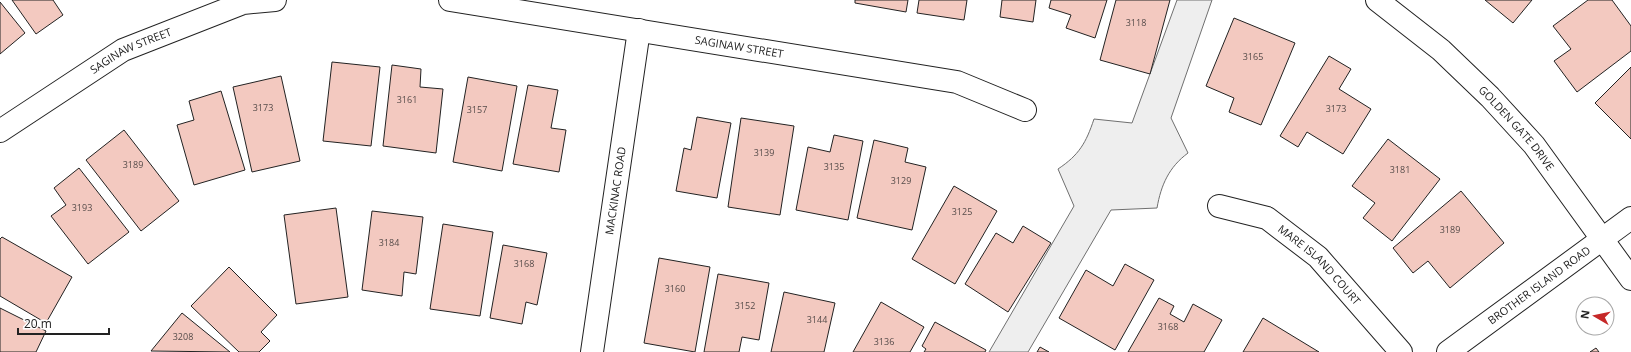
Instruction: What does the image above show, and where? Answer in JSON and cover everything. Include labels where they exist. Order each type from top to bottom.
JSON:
[{"type":"street","name":"SAGINAW STREET","points":[[0,131],[123,50],[243,3],[275,0]]},
{"type":"street","name":"SAGINAW STREET","points":[[450,0],[958,82],[1025,110]]},
{"type":"street","name":"GOLDEN GATE DRIVE","points":[[1377,0],[1441,50],[1490,97],[1534,145],[1631,279]]},
{"type":"street","name":"MACKINAC ROAD","points":[[592,352],[639,30]]},
{"type":"street","name":"MARE ISLAND COURT","points":[[1219,206],[1267,218],[1318,257],[1400,352]]},
{"type":"street","name":"BROTHER ISLAND ROAD","points":[[1448,352],[1631,218]]},
{"type":"shaded area","points":[[1177,0],[1212,0],[1171,118],[1188,153],[1181,158],[1167,177],[1157,208],[1111,210],[1028,352],[989,352],[1074,206],[1058,169],[1071,159],[1081,148],[1094,119],[1132,123]]},
{"type":"building","points":[[12,0],[53,0],[63,15],[36,34]]},
{"type":"building","points":[[855,0],[908,0],[906,12],[855,3]]},
{"type":"building","points":[[919,0],[967,0],[964,20],[917,13]]},
{"type":"building","points":[[1002,0],[1036,0],[1033,22],[1000,17]]},
{"type":"building","points":[[1051,0],[1107,0],[1095,38],[1066,28],[1071,15],[1049,8]]},
{"type":"building","points":[[1116,0],[1170,0],[1150,74],[1100,60]]},
{"type":"building","points":[[1485,0],[1532,0],[1513,23]]},
{"type":"building","points":[[1588,0],[1612,0],[1631,26],[1631,51],[1577,92],[1554,61],[1571,49],[1553,26]]},
{"type":"building","points":[[0,2],[25,33],[0,54]]},
{"type":"building","points":[[1234,18],[1295,43],[1261,125],[1229,112],[1234,98],[1206,86]]},
{"type":"building","points":[[1329,56],[1351,69],[1339,89],[1371,109],[1343,154],[1307,132],[1298,147],[1280,136]]},
{"type":"building","points":[[332,62],[380,67],[371,146],[323,141]]},
{"type":"building","points":[[392,65],[421,69],[420,87],[443,89],[436,153],[383,146]]},
{"type":"building","points":[[1631,67],[1631,139],[1595,103]]},
{"type":"building","points":[[281,76],[300,161],[252,172],[233,87]]},
{"type":"building","points":[[468,77],[517,86],[502,171],[453,162]]},
{"type":"building","points":[[528,85],[558,90],[551,128],[566,130],[559,172],[513,164]]},
{"type":"building","points":[[221,91],[245,170],[194,185],[177,125],[194,120],[189,101]]},
{"type":"building","points":[[697,117],[731,123],[717,198],[676,191],[684,148],[691,150]]},
{"type":"building","points":[[741,118],[794,126],[780,215],[728,207]]},
{"type":"building","points":[[124,130],[179,201],[141,231],[86,160]]},
{"type":"building","points":[[834,135],[863,141],[848,220],[796,210],[808,147],[830,152]]},
{"type":"building","points":[[1388,139],[1440,179],[1392,241],[1363,218],[1375,203],[1352,186]]},
{"type":"building","points":[[874,140],[908,148],[905,162],[926,167],[912,230],[857,218]]},
{"type":"building","points":[[79,168],[129,232],[88,264],[51,216],[66,205],[54,188]]},
{"type":"building","points":[[954,186],[997,211],[955,284],[912,259]]},
{"type":"building","points":[[1461,191],[1504,243],[1450,288],[1428,261],[1413,273],[1393,248]]},
{"type":"building","points":[[336,208],[348,297],[296,304],[284,215]]},
{"type":"building","points":[[372,211],[423,217],[416,274],[404,272],[402,296],[362,290]]},
{"type":"building","points":[[443,224],[493,232],[480,316],[430,309]]},
{"type":"building","points":[[1023,226],[1051,243],[1008,312],[965,284],[996,233],[1013,243]]},
{"type":"building","points":[[2,237],[72,277],[46,323],[0,296],[0,239]]},
{"type":"building","points":[[503,245],[547,253],[537,305],[526,302],[522,324],[490,318]]},
{"type":"building","points":[[659,258],[710,267],[695,352],[644,343]]},
{"type":"building","points":[[1125,264],[1154,280],[1115,350],[1059,318],[1086,270],[1113,286]]},
{"type":"building","points":[[229,267],[277,315],[261,332],[270,341],[259,352],[239,352],[191,306]]},
{"type":"building","points":[[718,274],[769,283],[759,340],[742,337],[739,352],[704,352]]},
{"type":"building","points":[[784,292],[835,303],[824,352],[771,352]]},
{"type":"building","points":[[1159,298],[1174,306],[1170,314],[1184,322],[1193,304],[1222,320],[1204,352],[1128,352]]},
{"type":"building","points":[[881,302],[924,327],[910,352],[853,352]]},
{"type":"building","points":[[0,308],[46,331],[36,352],[0,352]]},
{"type":"building","points":[[182,313],[230,352],[151,351]]},
{"type":"building","points":[[1263,318],[1319,352],[1243,352]]},
{"type":"building","points":[[935,322],[986,350],[985,352],[924,352],[926,349],[922,346]]},
{"type":"building","points":[[1040,347],[1049,352],[1037,352]]},
{"type":"building","points":[[1596,348],[1599,352],[1590,352]]}]
